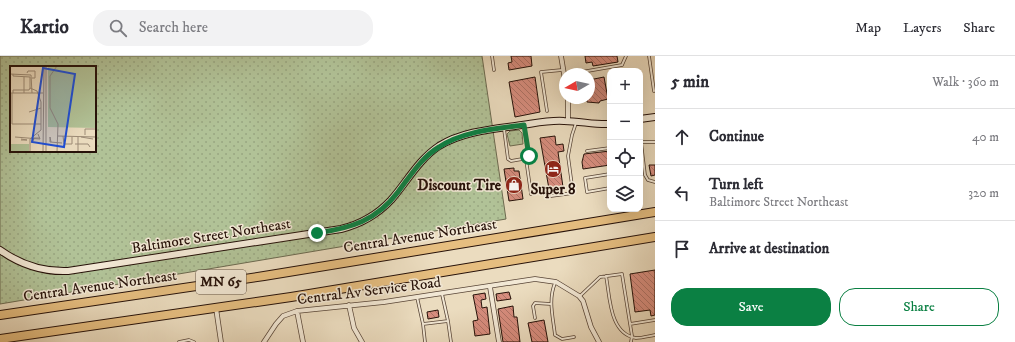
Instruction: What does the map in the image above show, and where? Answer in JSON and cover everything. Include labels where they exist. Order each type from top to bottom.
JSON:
[{"type":"highway","name":"Central Avenue Northeast","points":[[0,315],[264,276],[655,212]]},
{"type":"highway","name":"MN 65","points":[[0,339],[306,294],[655,237]]},
{"type":"street","points":[[562,56],[563,68]]},
{"type":"street","points":[[568,104],[568,121]]},
{"type":"street","points":[[643,119],[655,117]]},
{"type":"street","name":"Baltimore Street Northeast","points":[[0,250],[14,259],[32,267],[48,270],[68,271],[341,229],[363,222],[381,210],[395,196],[419,163],[440,146],[462,136],[548,122],[568,121],[607,124]]},
{"type":"street","name":"Central Av Service Road","points":[[264,342],[283,316],[297,312],[442,294],[535,279],[556,282]]},
{"type":"street","points":[[556,282],[579,296],[583,301],[591,328],[599,342]]},
{"type":"street","points":[[490,287],[498,342]]},
{"type":"street","points":[[349,305],[354,328],[362,342]]},
{"type":"street","points":[[216,308],[221,342]]},
{"type":"street","points":[[297,312],[302,342]]},
{"type":"lane","points":[[492,56],[494,70]]},
{"type":"lane","points":[[595,70],[622,65],[626,56]]},
{"type":"lane","points":[[649,56],[655,94]]},
{"type":"lane","points":[[547,111],[541,72],[559,74]]},
{"type":"lane","points":[[551,196],[573,193],[568,156],[576,122]]},
{"type":"lane","points":[[524,125],[529,156],[526,159],[531,194]]},
{"type":"lane","points":[[504,128],[508,159],[511,161],[526,159]]},
{"type":"lane","points":[[643,142],[655,142]]},
{"type":"lane","points":[[587,151],[607,148]]},
{"type":"lane","points":[[643,158],[645,175],[648,180],[655,182]]},
{"type":"lane","points":[[607,174],[585,178],[588,192],[607,189]]},
{"type":"lane","points":[[579,296],[600,277],[622,274],[632,336],[630,342]]},
{"type":"lane","points":[[606,276],[613,317],[618,327],[624,332],[637,338],[655,335]]},
{"type":"lane","points":[[556,282],[552,290],[551,304],[555,335],[562,339],[574,337]]},
{"type":"lane","points":[[442,294],[451,342]]},
{"type":"lane","points":[[417,297],[425,342]]},
{"type":"lane","points":[[535,318],[533,306],[535,303],[551,304]]},
{"type":"lane","points":[[630,324],[655,320]]},
{"type":"lane","points":[[423,324],[448,321]]},
{"type":"lane","points":[[179,342],[189,340],[194,342]]},
{"type":"green space","points":[[0,56],[482,56],[506,219],[0,304]]},
{"type":"green space","points":[[519,130],[522,133],[523,144],[510,146],[507,134],[510,131]]},
{"type":"building","points":[[511,56],[531,56],[532,66],[509,70],[508,63],[512,62]]},
{"type":"building","points":[[585,56],[617,56],[618,62],[593,66],[592,62],[586,63]]},
{"type":"building","points":[[535,77],[540,112],[515,117],[509,82]]},
{"type":"building","points":[[604,77],[607,94],[607,99],[600,101],[599,103],[595,103],[595,79]]},
{"type":"building","name":"Super 8","points":[[555,136],[556,145],[563,144],[564,151],[558,152],[563,187],[549,189],[540,138]]},
{"type":"building","points":[[607,151],[607,165],[583,169],[582,162],[584,154]]},
{"type":"building","points":[[649,165],[655,165],[655,175],[651,176]]},
{"type":"building","name":"Discount Tire","points":[[514,168],[514,171],[519,171],[523,199],[509,201],[504,169]]},
{"type":"building","points":[[655,270],[655,315],[651,316],[650,310],[635,312],[630,274]]},
{"type":"building","points":[[509,292],[511,299],[497,301],[496,294]]},
{"type":"building","points":[[485,293],[486,299],[481,300],[482,308],[487,307],[490,334],[475,336],[473,321],[478,320],[473,295]]},
{"type":"building","points":[[513,306],[514,317],[517,317],[520,342],[503,342],[498,309]]},
{"type":"building","points":[[438,310],[439,317],[428,319],[427,312]]},
{"type":"building","points":[[544,320],[548,342],[532,342],[528,323]]},
{"type":"place","name":"Super 8","points":[[553,169]]},
{"type":"place","name":"Discount Tire","points":[[514,185]]},
{"type":"route","points":[[317,233],[350,227],[367,220],[376,214],[398,192],[415,168],[426,156],[454,138],[524,125],[529,156]]}]
